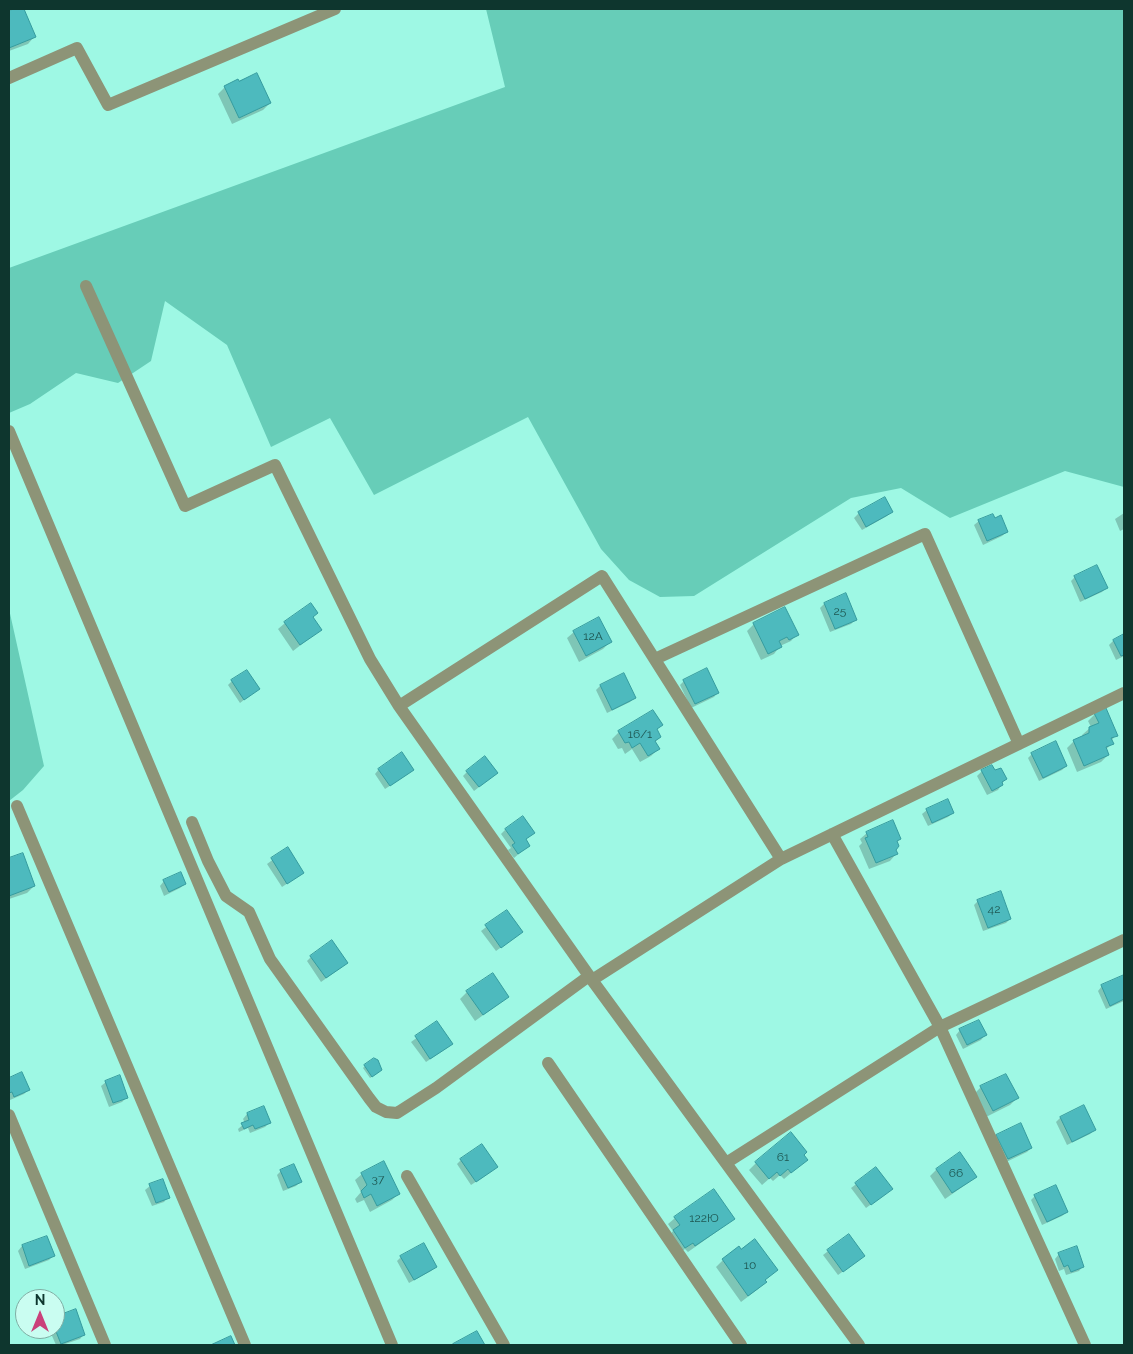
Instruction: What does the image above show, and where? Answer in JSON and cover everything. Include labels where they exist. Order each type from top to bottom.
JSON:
[{"type":"lane","points":[[9,78],[77,48],[108,105],[335,9]]},
{"type":"lane","points":[[86,286],[185,506],[275,465],[370,660],[399,706],[591,978],[859,1345]]},
{"type":"lane","points":[[9,431],[392,1345]]},
{"type":"lane","points":[[655,659],[925,534],[1019,744]]},
{"type":"lane","points":[[399,706],[602,576],[781,859]]},
{"type":"lane","points":[[192,822],[208,862],[226,896],[249,912],[270,959],[376,1107],[386,1112],[396,1113],[436,1088],[591,978],[781,859],[1124,693]]},
{"type":"lane","points":[[17,806],[245,1345]]},
{"type":"lane","points":[[832,834],[940,1027],[1085,1345]]},
{"type":"lane","points":[[726,1163],[940,1027],[1124,940]]},
{"type":"lane","points":[[548,1064],[741,1345]]},
{"type":"lane","points":[[9,1115],[105,1345]]},
{"type":"lane","points":[[407,1176],[504,1345]]},
{"type":"green space","points":[[486,9],[1124,9],[1124,487],[1065,471],[950,518],[901,488],[851,498],[694,596],[660,597],[629,580],[601,549],[528,417],[374,495],[330,418],[271,447],[227,345],[165,301],[151,361],[118,383],[76,373],[30,404],[9,413],[9,268],[505,87]]},
{"type":"green space","points":[[9,609],[44,766],[23,790],[9,801]]},
{"type":"building","points":[[24,9],[36,37],[9,48],[9,11]]},
{"type":"building","points":[[257,73],[271,103],[239,118],[224,86]]},
{"type":"building","points":[[885,497],[893,512],[866,527],[858,512]]},
{"type":"building","points":[[993,514],[995,518],[1001,515],[1008,532],[987,541],[978,520]]},
{"type":"building","points":[[1097,565],[1108,588],[1085,599],[1074,576]]},
{"type":"building","points":[[846,593],[857,620],[835,629],[824,603]]},
{"type":"building","points":[[311,603],[318,613],[313,617],[322,630],[300,645],[284,622]]},
{"type":"building","points":[[785,607],[799,635],[789,640],[787,637],[779,641],[782,647],[768,654],[753,623]]},
{"type":"building","points":[[599,617],[612,642],[586,656],[573,631]]},
{"type":"building","points":[[1124,634],[1124,655],[1121,656],[1113,640]]},
{"type":"building","points":[[707,668],[719,693],[695,704],[683,680]]},
{"type":"building","points":[[247,670],[260,689],[244,700],[231,680]]},
{"type":"building","points":[[624,673],[636,698],[612,710],[600,685]]},
{"type":"building","points":[[1106,708],[1118,736],[1111,738],[1114,744],[1106,747],[1109,755],[1084,766],[1073,740],[1089,733],[1089,727],[1099,723],[1094,713]]},
{"type":"building","points":[[653,710],[663,725],[657,729],[661,737],[655,741],[660,749],[648,756],[640,743],[632,748],[629,742],[625,743],[618,731]]},
{"type":"building","points":[[1056,741],[1067,766],[1043,778],[1031,753]]},
{"type":"building","points":[[402,752],[414,770],[390,786],[378,769]]},
{"type":"building","points":[[485,756],[498,773],[479,787],[466,771]]},
{"type":"building","points":[[992,765],[995,770],[1001,768],[1007,779],[1002,782],[1003,785],[992,791],[981,770]]},
{"type":"building","points":[[948,799],[954,813],[932,823],[926,809]]},
{"type":"building","points":[[523,816],[535,833],[526,839],[530,846],[518,854],[512,845],[515,843],[505,829]]},
{"type":"building","points":[[893,820],[901,839],[897,841],[899,846],[896,850],[898,854],[876,863],[865,838],[868,837],[866,832]]},
{"type":"building","points":[[288,847],[304,873],[287,884],[271,858]]},
{"type":"building","points":[[23,853],[35,886],[9,896],[9,858]]},
{"type":"building","points":[[181,872],[186,884],[169,892],[163,880]]},
{"type":"building","points":[[1001,891],[1011,919],[988,928],[977,900]]},
{"type":"building","points":[[507,910],[523,932],[501,948],[485,925]]},
{"type":"building","points":[[332,940],[348,963],[326,978],[310,956]]},
{"type":"building","points":[[493,973],[509,997],[483,1015],[466,991]]},
{"type":"building","points":[[1124,975],[1124,999],[1110,1006],[1101,985]]},
{"type":"building","points":[[979,1020],[987,1035],[967,1045],[959,1029]]},
{"type":"building","points":[[437,1021],[453,1044],[430,1059],[415,1036]]},
{"type":"building","points":[[374,1058],[378,1060],[382,1070],[372,1077],[364,1065]]},
{"type":"building","points":[[22,1072],[30,1090],[14,1097],[12,1092],[9,1093],[9,1078]]},
{"type":"building","points":[[1006,1074],[1019,1098],[993,1111],[980,1086]]},
{"type":"building","points":[[120,1075],[128,1098],[113,1103],[105,1081]]},
{"type":"building","points":[[1084,1105],[1096,1130],[1072,1142],[1060,1117]]},
{"type":"building","points":[[264,1106],[271,1123],[255,1129],[253,1125],[244,1129],[241,1123],[249,1120],[247,1113]]},
{"type":"building","points":[[1021,1123],[1032,1148],[1008,1159],[996,1135]]},
{"type":"building","points":[[791,1132],[807,1152],[804,1155],[808,1160],[791,1173],[788,1169],[780,1176],[777,1172],[769,1179],[755,1162]]},
{"type":"building","points":[[482,1144],[498,1167],[476,1182],[460,1159]]},
{"type":"building","points":[[960,1152],[977,1177],[952,1193],[936,1169]]},
{"type":"building","points":[[384,1161],[400,1194],[377,1206],[371,1194],[364,1198],[361,1191],[367,1185],[361,1173]]},
{"type":"building","points":[[294,1164],[302,1182],[288,1188],[280,1170]]},
{"type":"building","points":[[876,1167],[893,1189],[871,1205],[855,1183]]},
{"type":"building","points":[[163,1179],[170,1198],[156,1203],[149,1184]]},
{"type":"building","points":[[1056,1185],[1068,1212],[1047,1222],[1034,1195]]},
{"type":"building","points":[[714,1189],[735,1219],[695,1246],[693,1243],[685,1248],[673,1230],[680,1225],[674,1217]]},
{"type":"building","points":[[849,1234],[865,1256],[843,1272],[827,1250]]},
{"type":"building","points":[[47,1236],[55,1256],[29,1266],[22,1245]]},
{"type":"building","points":[[755,1239],[778,1270],[765,1280],[767,1282],[748,1296],[722,1259],[739,1246],[741,1249]]},
{"type":"building","points":[[424,1243],[437,1267],[414,1280],[400,1256]]},
{"type":"building","points":[[1077,1246],[1084,1267],[1071,1272],[1068,1265],[1064,1267],[1058,1253]]},
{"type":"building","points":[[76,1309],[85,1335],[61,1344],[59,1339],[65,1339],[65,1313]]},
{"type":"building","points":[[477,1331],[485,1345],[453,1344]]},
{"type":"building","points":[[231,1336],[235,1345],[211,1345]]}]
